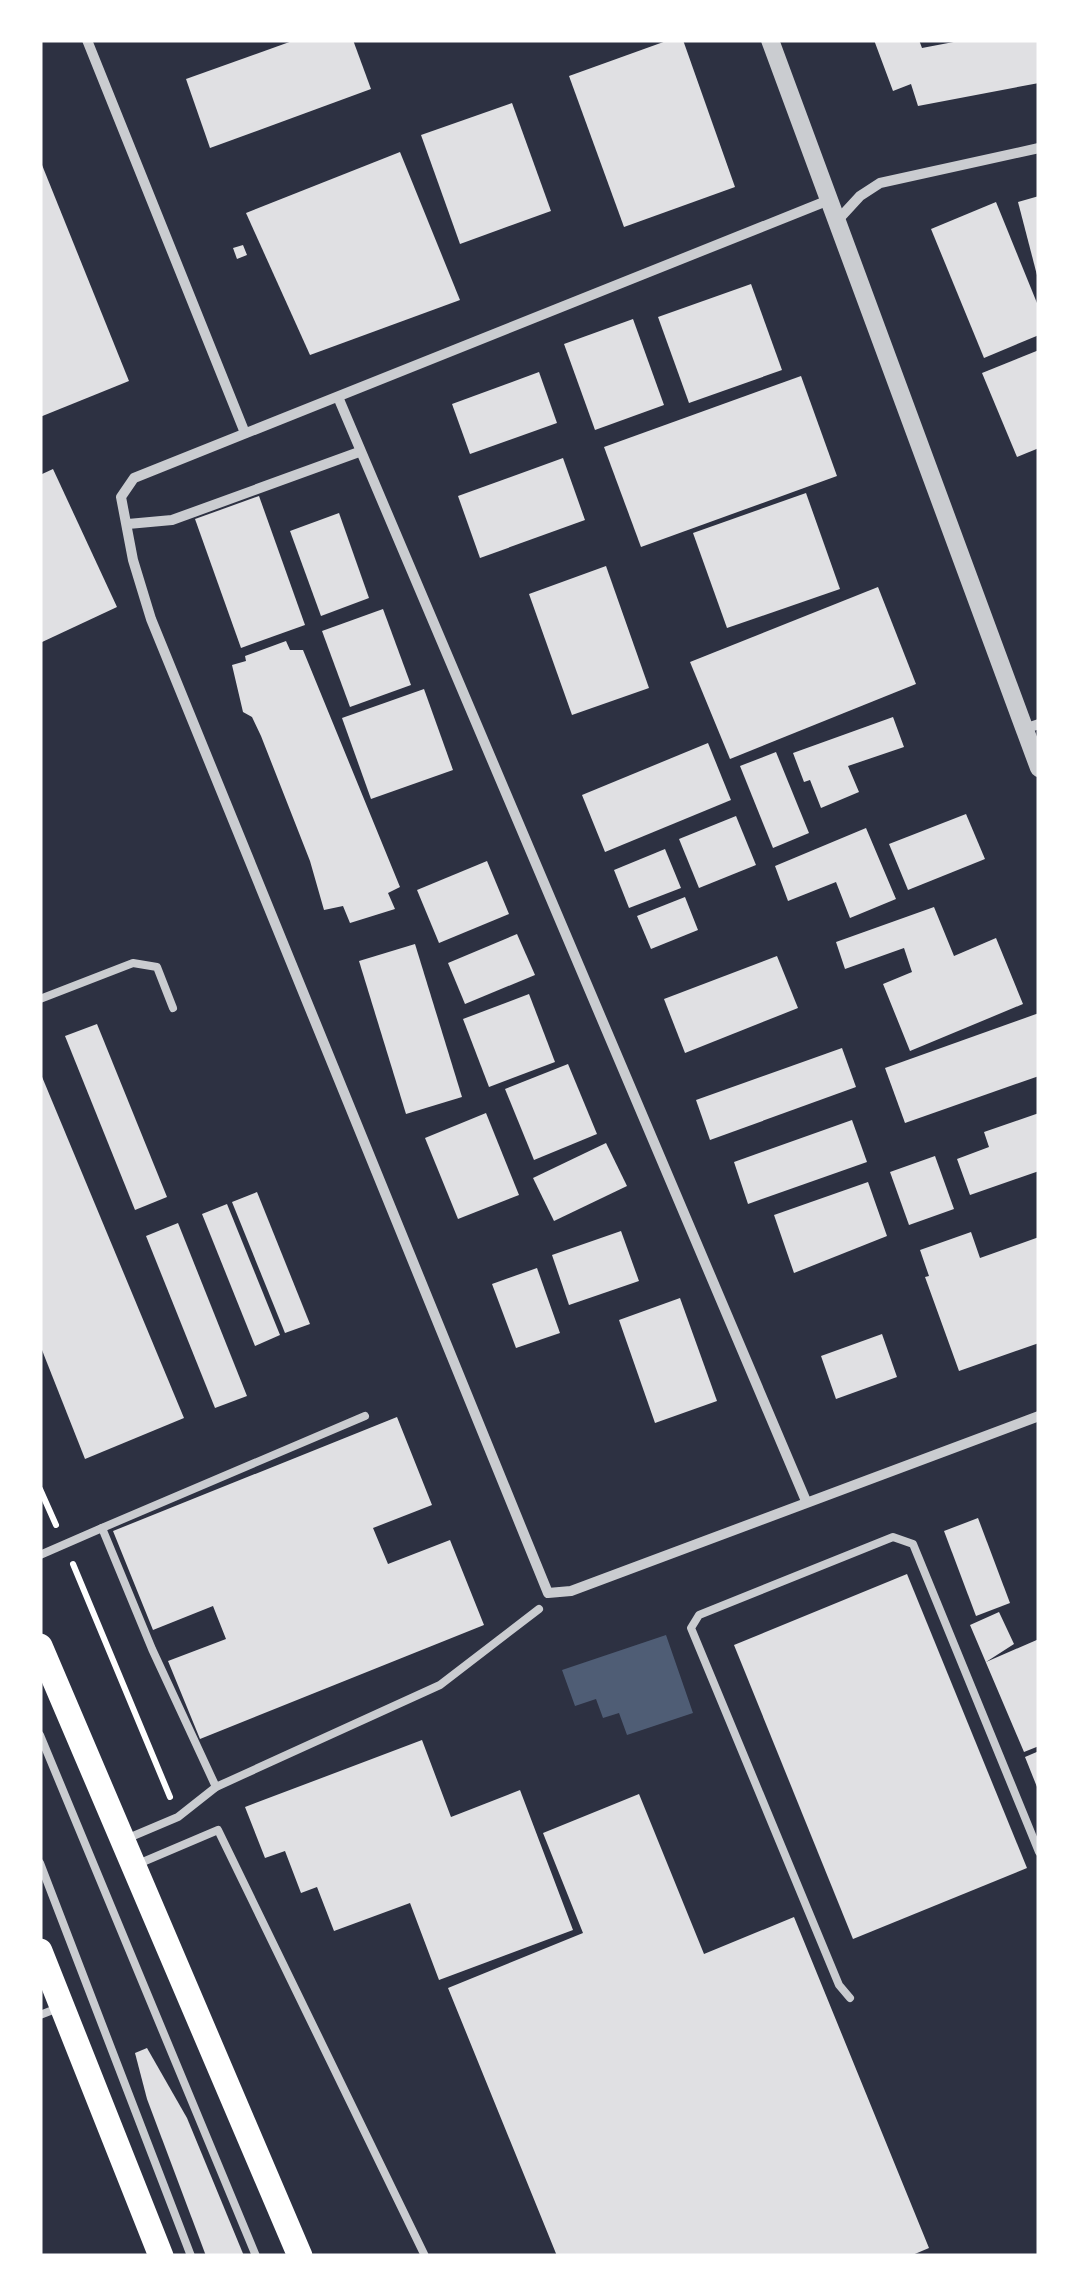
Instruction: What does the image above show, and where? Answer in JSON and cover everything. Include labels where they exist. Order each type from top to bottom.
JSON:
[{"type":"main road","points":[[40,1646],[300,2256]]},
{"type":"main road","points":[[40,1951],[51,2010],[161,2256]]},
{"type":"street","points":[[87,40],[245,434]]},
{"type":"street","points":[[770,40],[1032,726],[1039,768]]},
{"type":"street","points":[[837,220],[860,196],[880,183],[1039,148]]},
{"type":"street","points":[[829,200],[134,478],[121,497],[133,560],[152,619],[548,1593],[571,1591],[1039,1416]]},
{"type":"street","points":[[338,397],[806,1501]]},
{"type":"street","points":[[128,524],[172,520],[360,452]]},
{"type":"lane","points":[[40,999],[134,963],[157,967],[173,1008]]},
{"type":"lane","points":[[40,1555],[365,1416]]},
{"type":"lane","points":[[102,1528],[216,1787]]},
{"type":"lane","points":[[850,1998],[839,1985],[691,1628],[699,1615],[893,1537],[914,1544],[1039,1852]]},
{"type":"lane","points":[[121,1841],[178,1817],[216,1787],[440,1685],[538,1609]]},
{"type":"lane","points":[[40,1734],[256,2256]]},
{"type":"lane","points":[[131,1866],[218,1830],[425,2256]]},
{"type":"lane","points":[[40,1863],[191,2256]]},
{"type":"path","points":[[40,1489],[178,1817]]},
{"type":"water","points":[[666,1635],[693,1713],[627,1735],[619,1713],[603,1718],[596,1699],[575,1706],[562,1670]]},
{"type":"building","points":[[295,40],[353,40],[371,89],[210,148],[186,79]]},
{"type":"building","points":[[669,40],[683,40],[735,187],[624,227],[569,76]]},
{"type":"building","points":[[874,40],[919,40],[922,48],[964,40],[1039,40],[1039,83],[918,106],[911,84],[893,91]]},
{"type":"building","points":[[512,103],[551,211],[460,244],[421,135]]},
{"type":"building","points":[[400,152],[460,300],[310,355],[246,213]]},
{"type":"building","points":[[40,160],[129,381],[40,417]]},
{"type":"building","points":[[1039,196],[1039,279],[1038,279],[1018,202]]},
{"type":"building","points":[[996,202],[1039,308],[1039,335],[984,358],[931,229]]},
{"type":"building","points":[[243,245],[247,255],[237,259],[233,248]]},
{"type":"building","points":[[751,284],[782,370],[689,403],[658,317]]},
{"type":"building","points":[[633,319],[664,405],[595,430],[564,344]]},
{"type":"building","points":[[1039,350],[1039,448],[1017,457],[982,373]]},
{"type":"building","points":[[539,372],[557,423],[470,454],[452,404]]},
{"type":"building","points":[[801,376],[837,476],[641,547],[604,447]]},
{"type":"building","points":[[563,458],[585,520],[480,558],[458,496]]},
{"type":"building","points":[[53,469],[117,607],[40,643],[40,475]]},
{"type":"building","points":[[806,493],[840,589],[727,628],[693,533]]},
{"type":"building","points":[[259,496],[305,625],[241,648],[195,519]]},
{"type":"building","points":[[339,513],[369,598],[321,616],[290,531]]},
{"type":"building","points":[[606,566],[649,688],[572,715],[529,594]]},
{"type":"building","points":[[878,587],[916,684],[730,759],[690,662]]},
{"type":"building","points":[[383,609],[411,685],[350,707],[322,631]]},
{"type":"building","points":[[286,641],[290,650],[303,650],[400,887],[388,893],[395,909],[350,923],[343,906],[324,910],[310,861],[261,736],[252,717],[243,712],[232,665]]},
{"type":"building","points":[[424,689],[453,770],[371,799],[342,718]]},
{"type":"building","points":[[893,717],[904,747],[848,766],[859,792],[821,808],[810,780],[804,782],[793,753]]},
{"type":"building","points":[[708,743],[731,800],[605,852],[582,795]]},
{"type":"building","points":[[776,752],[809,833],[773,848],[740,766]]},
{"type":"building","points":[[966,814],[985,859],[908,890],[889,844]]},
{"type":"building","points":[[736,816],[756,865],[699,888],[679,839]]},
{"type":"building","points":[[866,828],[896,899],[850,918],[836,882],[788,901],[775,866]]},
{"type":"building","points":[[665,849],[681,888],[629,908],[614,870]]},
{"type":"building","points":[[487,861],[509,914],[439,943],[417,890]]},
{"type":"building","points":[[685,897],[698,930],[651,949],[637,916]]},
{"type":"building","points":[[934,907],[954,956],[996,938],[1023,1004],[910,1051],[883,984],[912,972],[904,948],[845,969],[836,942]]},
{"type":"building","points":[[517,934],[535,975],[465,1004],[448,963]]},
{"type":"building","points":[[415,944],[462,1097],[406,1114],[359,961]]},
{"type":"building","points":[[777,956],[798,1008],[685,1053],[664,999]]},
{"type":"building","points":[[529,994],[555,1062],[489,1087],[463,1019]]},
{"type":"building","points":[[1039,1013],[1039,1076],[905,1123],[885,1068]]},
{"type":"building","points":[[97,1024],[167,1197],[135,1210],[65,1036]]},
{"type":"building","points":[[842,1048],[856,1087],[710,1140],[696,1100]]},
{"type":"building","points":[[568,1064],[597,1134],[534,1160],[505,1089]]},
{"type":"building","points":[[40,1072],[184,1418],[85,1459],[40,1345]]},
{"type":"building","points":[[486,1113],[519,1195],[458,1219],[425,1138]]},
{"type":"building","points":[[1039,1113],[1039,1171],[970,1195],[957,1159],[989,1147],[984,1132]]},
{"type":"building","points":[[852,1120],[867,1162],[748,1204],[734,1162]]},
{"type":"building","points":[[606,1143],[627,1186],[554,1221],[533,1178]]},
{"type":"building","points":[[935,1156],[954,1209],[909,1225],[890,1172]]},
{"type":"building","points":[[868,1182],[887,1236],[794,1273],[774,1215]]},
{"type":"building","points":[[257,1192],[310,1324],[285,1333],[232,1202]]},
{"type":"building","points":[[227,1204],[280,1335],[255,1346],[202,1214]]},
{"type":"building","points":[[178,1223],[247,1396],[215,1408],[146,1236]]},
{"type":"building","points":[[621,1231],[639,1281],[569,1305],[552,1255]]},
{"type":"building","points":[[971,1232],[980,1258],[1039,1237],[1039,1343],[959,1371],[925,1277],[929,1276],[920,1250]]},
{"type":"building","points":[[537,1268],[560,1333],[516,1348],[492,1284]]},
{"type":"building","points":[[680,1298],[717,1401],[655,1423],[619,1320]]},
{"type":"building","points":[[882,1334],[897,1377],[836,1399],[821,1356]]},
{"type":"building","points":[[397,1417],[432,1505],[373,1528],[388,1564],[450,1540],[484,1625],[200,1739],[168,1661],[226,1639],[213,1606],[153,1630],[113,1531]]},
{"type":"building","points":[[978,1518],[1010,1603],[976,1616],[944,1531]]},
{"type":"building","points":[[907,1574],[1027,1868],[853,1939],[734,1645]]},
{"type":"building","points":[[999,1612],[1014,1644],[986,1662],[1039,1639],[1039,1746],[1024,1752],[970,1625]]},
{"type":"building","points":[[422,1740],[451,1817],[520,1790],[573,1930],[439,1980],[410,1903],[334,1931],[317,1887],[301,1893],[285,1851],[265,1858],[245,1807]]},
{"type":"building","points":[[1039,1751],[1039,1792],[1025,1757]]},
{"type":"building","points":[[639,1794],[704,1954],[794,1917],[929,2248],[910,2256],[557,2256],[448,1988],[583,1933],[543,1833]]},
{"type":"building","points":[[147,2048],[187,2118],[244,2256],[206,2256],[147,2099],[135,2053]]}]
